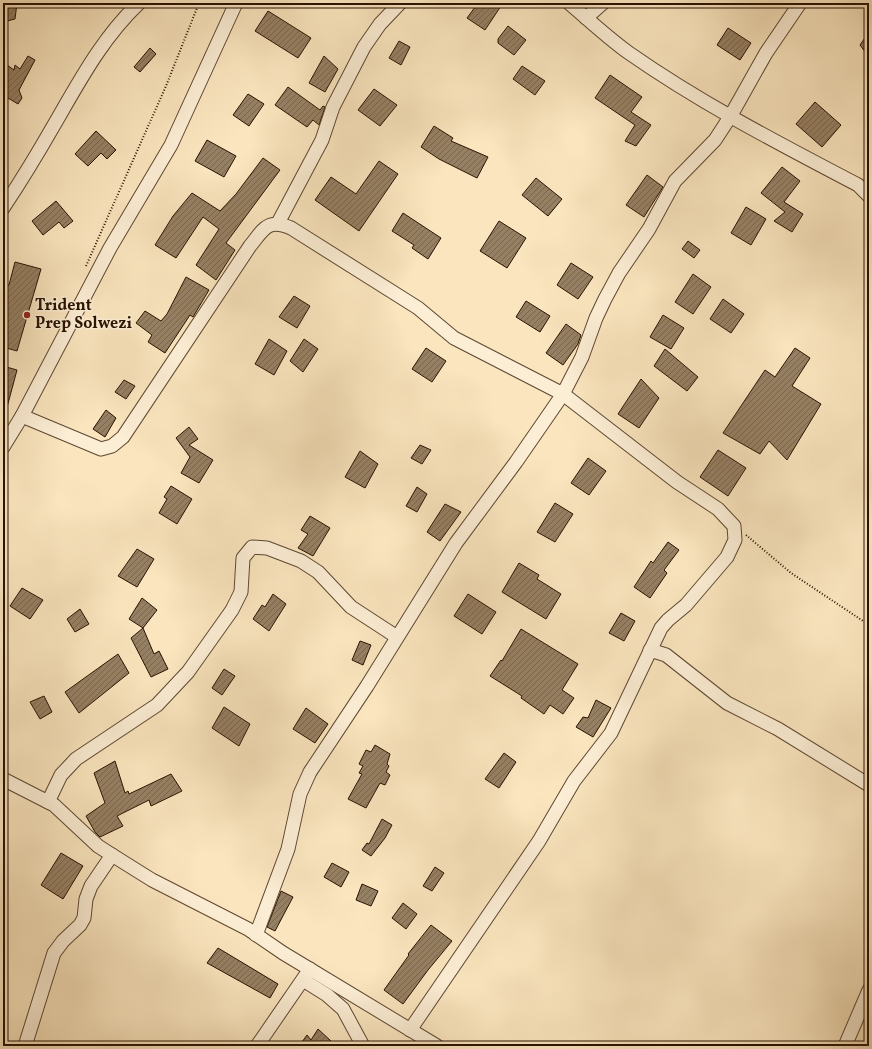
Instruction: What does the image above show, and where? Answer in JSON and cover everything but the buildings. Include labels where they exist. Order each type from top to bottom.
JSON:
[{"type":"street","points":[[3,208],[38,154],[88,66],[109,35],[139,3]]},
{"type":"street","points":[[3,448],[22,416],[110,248],[171,145],[236,3]]},
{"type":"street","points":[[278,223],[322,140],[333,107],[364,47],[380,24],[400,3]]},
{"type":"street","points":[[569,3],[630,53],[730,117],[858,185],[869,196]]},
{"type":"street","points":[[586,18],[603,3]]},
{"type":"street","points":[[256,935],[288,849],[300,794],[310,772],[456,543],[516,462],[563,394],[582,357],[596,318],[605,299],[619,273],[656,218],[666,195],[675,181],[715,140],[730,117],[766,53],[800,3]]},
{"type":"street","points":[[22,416],[101,449],[112,446],[123,437],[250,246],[268,225],[278,223],[291,228],[418,308],[454,338],[563,394],[677,482],[718,509],[734,526],[735,540],[727,557],[686,605],[668,620],[650,650],[611,733],[574,781],[539,841],[410,1030]]},
{"type":"street","points":[[48,802],[60,775],[76,759],[157,705],[188,672],[232,610],[241,592],[243,558],[252,547],[267,548],[301,561],[318,572],[351,607],[397,637]]},
{"type":"street","points":[[650,650],[666,655],[727,702],[778,729],[869,785]]},
{"type":"street","points":[[3,779],[54,805],[98,846],[152,880],[256,935],[437,1046]]},
{"type":"street","points":[[25,1046],[54,953],[63,941],[80,925],[84,918],[86,899],[90,886],[112,855]]},
{"type":"street","points":[[257,1046],[310,969]]},
{"type":"street","points":[[302,980],[327,995],[343,1010],[363,1046]]},
{"type":"street","points":[[845,1046],[869,990]]},
{"type":"path","points":[[85,269],[166,86],[200,3]]},
{"type":"path","points":[[734,526],[791,573],[869,625]]},
{"type":"place","name":"Trident Prep Solwezi","points":[[27,315]]}]
